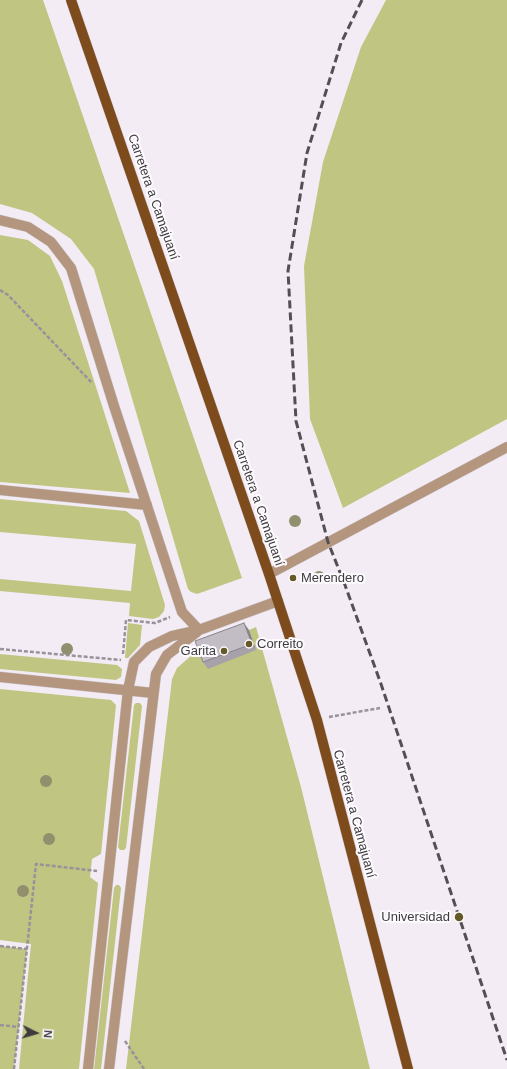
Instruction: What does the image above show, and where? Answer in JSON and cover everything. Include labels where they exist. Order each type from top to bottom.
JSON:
[{"type":"main road","name":"Carretera a Camajuaní","points":[[72,0],[269,574],[317,720],[408,1069]]},
{"type":"street","points":[[0,220],[28,227],[51,242],[71,268],[114,406],[182,612],[199,630]]},
{"type":"street","points":[[269,574],[507,447]]},
{"type":"street","points":[[0,490],[147,505]]},
{"type":"street","points":[[88,1069],[128,690],[134,662],[149,646],[172,636],[199,630],[278,601]]},
{"type":"street","points":[[109,1069],[156,674],[168,655],[199,630]]},
{"type":"street","points":[[0,677],[153,692]]},
{"type":"path","points":[[0,290],[8,295],[93,384]]},
{"type":"path","points":[[0,649],[122,660],[126,620],[155,623],[182,612]]},
{"type":"path","points":[[317,720],[380,708]]},
{"type":"path","points":[[14,1069],[36,864],[109,872]]},
{"type":"path","points":[[0,946],[27,949]]},
{"type":"path","points":[[0,1025],[19,1027]]},
{"type":"path","points":[[114,1026],[144,1069]]},
{"type":"green space","points":[[0,0],[43,0],[242,578],[197,594],[188,589],[94,269],[71,239],[32,213],[0,204]]},
{"type":"green space","points":[[386,0],[507,0],[507,419],[343,508],[310,419],[304,266],[323,162],[361,47]]},
{"type":"green space","points":[[0,235],[28,240],[50,256],[62,281],[130,493],[0,482]]},
{"type":"green space","points":[[0,499],[126,511],[139,521],[165,605],[164,611],[159,617],[153,619],[129,616],[130,603],[0,591],[0,579],[131,591],[136,544],[0,532]]},
{"type":"green space","points":[[128,623],[142,625],[140,645],[128,658],[125,658]]},
{"type":"green space","points":[[256,627],[301,787],[370,1069],[126,1069],[172,679],[177,668],[200,648],[256,650],[249,630]]},
{"type":"green space","points":[[0,654],[117,665],[122,669],[121,677],[116,680],[0,669]]},
{"type":"green space","points":[[0,689],[111,700],[116,705],[101,854],[92,859],[90,877],[98,883],[79,1069],[19,1069],[31,944],[0,940]]},
{"type":"green space","points":[[136,703],[140,703],[142,706],[126,848],[124,850],[120,850],[118,847],[134,705]]},
{"type":"green space","points":[[116,885],[119,885],[121,888],[101,1069],[94,1069],[114,888]]},
{"type":"green space","points":[[0,946],[27,949],[14,1069],[0,1069]]},
{"type":"building","points":[[244,623],[252,644],[203,662],[195,641]]},
{"type":"railway","points":[[362,0],[341,43],[307,153],[288,271],[296,421],[328,542],[381,684],[507,1060]]},
{"type":"place","name":"Merendero","points":[[293,578]]},
{"type":"place","name":"Correito","points":[[249,644]]},
{"type":"place","name":"Garita","points":[[224,651]]},
{"type":"place","name":"Universidad","points":[[459,917]]}]
